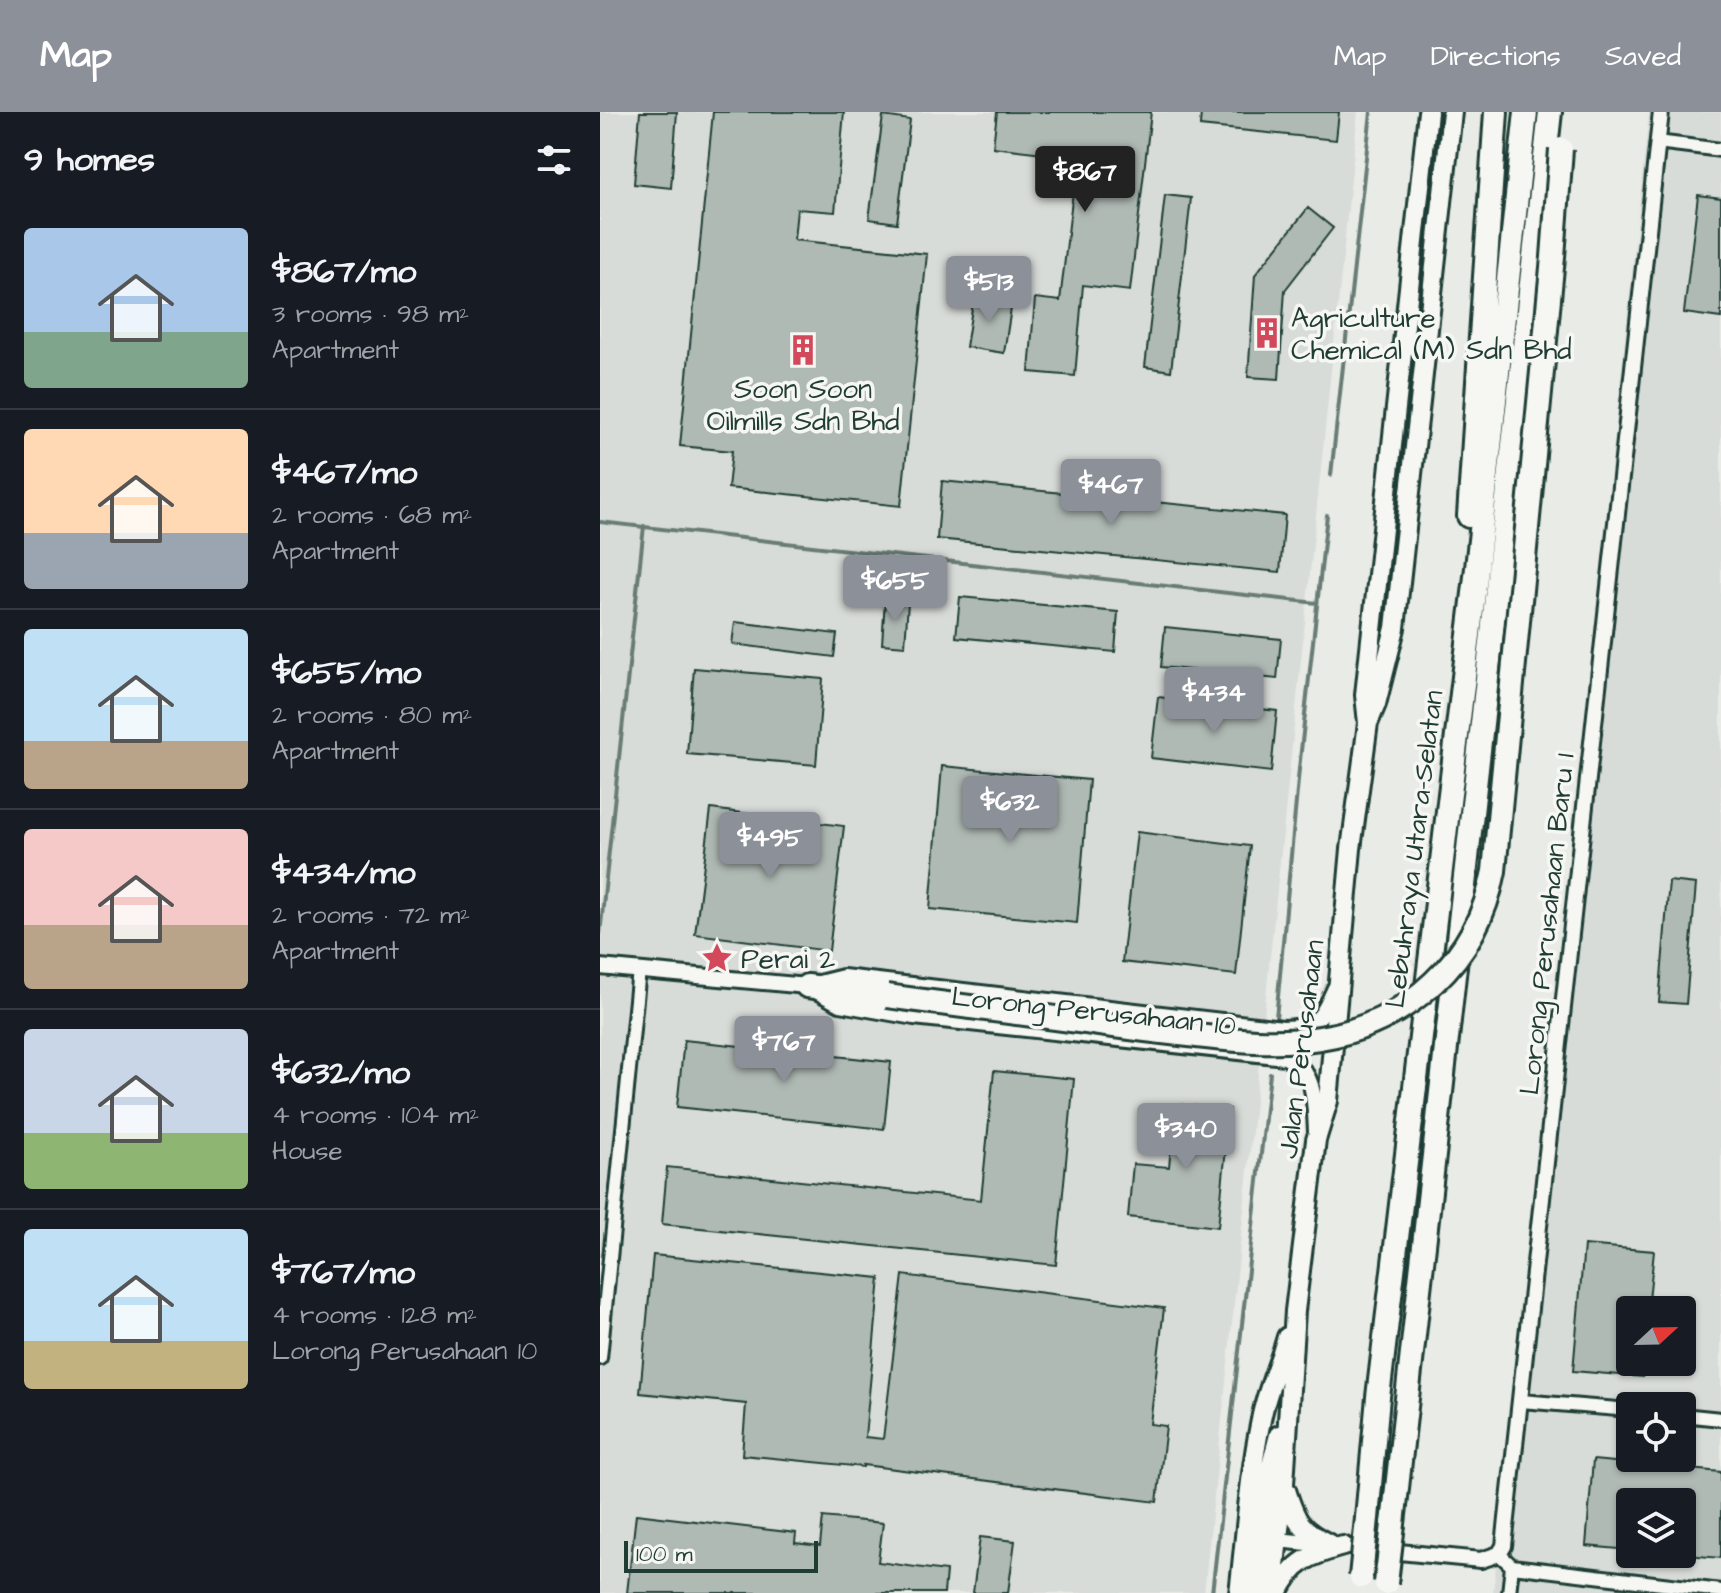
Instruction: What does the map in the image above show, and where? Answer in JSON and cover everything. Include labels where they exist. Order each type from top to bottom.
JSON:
[{"type":"highway","points":[[1477,568],[1468,533],[1496,112]]},
{"type":"highway","name":"Lebuhraya Utara–Selatan","points":[[1360,1585],[1379,1381],[1477,568],[1526,112]]},
{"type":"highway","points":[[807,986],[1268,1042],[1333,1036],[1385,1018],[1418,996],[1451,964],[1470,938],[1480,917],[1491,890],[1494,871],[1552,273],[1561,149],[1553,112]]},
{"type":"highway","name":"Lebuhraya Utara–Selatan","points":[[1386,1588],[1553,112]]},
{"type":"main road","name":"Jalan Perusahaan","points":[[1255,1593],[1284,1484],[1295,1311],[1316,1140],[1328,1101],[1351,849],[1368,723],[1365,695],[1428,112]]},
{"type":"main road","name":"Jalan Perusahaan","points":[[1368,723],[1376,704],[1395,628],[1452,112]]},
{"type":"main road","points":[[1385,501],[1409,503]]},
{"type":"main road","points":[[1239,1593],[1261,1418],[1295,1311]]},
{"type":"main road","name":"Jalan Perusahaan","points":[[1272,1593],[1268,1478],[1291,1382]]},
{"type":"main road","points":[[1284,1484],[1299,1522],[1313,1536],[1337,1546]]},
{"type":"main road","points":[[1278,1593],[1299,1563],[1337,1546]]},
{"type":"street","name":"Lorong Perusahaan Baru 1","points":[[1499,1554],[1504,1546],[1521,1401],[1661,112]]},
{"type":"street","points":[[1657,142],[1721,150]]},
{"type":"street","name":"Lorong Perusahaan 10","points":[[602,967],[807,986],[843,977],[1283,1028],[1304,1027],[1316,1021],[1340,976]]},
{"type":"street","points":[[600,1358],[639,970]]},
{"type":"street","name":"Lorong Perusahaan 10","points":[[807,986],[840,1004],[914,1017],[1285,1057],[1298,1064],[1308,1077],[1316,1140]]},
{"type":"street","points":[[1521,1401],[1616,1409]]},
{"type":"street","points":[[1696,1416],[1721,1419]]},
{"type":"street","points":[[1246,1521],[1270,1536],[1337,1546],[1481,1560],[1499,1554],[1512,1566],[1690,1590],[1721,1591]]},
{"type":"street","points":[[1509,1593],[1512,1566]]},
{"type":"shaded area","name":"Perai 2","points":[[600,112],[1358,112],[1204,1593],[600,1593]]},
{"type":"shaded area","points":[[1649,112],[1721,112],[1721,1593],[1493,1593]]},
{"type":"building","points":[[640,112],[677,112],[671,188],[634,184]]},
{"type":"building","name":"Soon Soon Oilmills Sdn Bhd","points":[[713,112],[844,112],[835,212],[797,209],[794,240],[927,254],[901,506],[728,488],[732,451],[680,446]]},
{"type":"building","points":[[997,112],[1151,112],[1130,291],[1083,285],[1075,376],[1029,372],[1035,298],[1060,301],[1077,157],[993,147]]},
{"type":"building","points":[[1201,112],[1339,112],[1336,140],[1200,126]]},
{"type":"building","points":[[883,116],[910,120],[897,223],[869,219]]},
{"type":"building","points":[[1165,195],[1191,198],[1171,371],[1145,367]]},
{"type":"building","points":[[1698,195],[1721,198],[1721,318],[1684,313]]},
{"type":"building","name":"Agriculture Chemical (M) Sdn Bhd","points":[[1308,208],[1333,228],[1285,290],[1279,379],[1248,377],[1255,275]]},
{"type":"building","points":[[974,296],[1012,302],[1004,353],[966,347]]},
{"type":"building","points":[[942,481],[1285,515],[1280,572],[937,539]]},
{"type":"building","points":[[960,597],[1118,612],[1115,652],[956,637]]},
{"type":"building","points":[[885,600],[908,602],[905,646],[882,644]]},
{"type":"building","points":[[735,622],[837,634],[834,657],[732,644]]},
{"type":"building","points":[[1165,627],[1281,639],[1277,679],[1161,667]]},
{"type":"building","points":[[694,668],[823,679],[816,765],[687,754]]},
{"type":"building","points":[[1158,697],[1277,711],[1271,772],[1151,758]]},
{"type":"building","points":[[942,766],[1089,780],[1077,923],[930,909]]},
{"type":"building","points":[[711,809],[844,826],[829,951],[695,934]]},
{"type":"building","points":[[1137,832],[1250,846],[1236,975],[1122,962]]},
{"type":"building","points":[[1669,881],[1696,884],[1686,1004],[1659,1002]]},
{"type":"building","points":[[684,1040],[891,1062],[884,1129],[677,1107]]},
{"type":"building","points":[[994,1071],[1074,1079],[1056,1265],[662,1224],[667,1167],[981,1200]]},
{"type":"building","points":[[1175,1104],[1230,1109],[1218,1227],[1128,1217],[1133,1164],[1169,1167]]},
{"type":"building","points":[[1584,1245],[1654,1251],[1649,1296],[1616,1296],[1616,1375],[1573,1371]]},
{"type":"building","points":[[653,1255],[880,1278],[865,1437],[883,1439],[903,1275],[1164,1308],[1150,1424],[1166,1426],[1157,1502],[863,1465],[742,1455],[746,1404],[640,1393]]},
{"type":"building","points":[[1593,1460],[1616,1462],[1616,1472],[1721,1472],[1721,1558],[1696,1556],[1696,1488],[1616,1488],[1616,1549],[1586,1546]]},
{"type":"building","points":[[636,1514],[796,1533],[795,1543],[820,1546],[823,1517],[883,1523],[878,1562],[946,1571],[944,1593],[627,1593]]},
{"type":"building","points":[[980,1537],[1015,1541],[1008,1593],[973,1593]]},
{"type":"waterway","points":[[1331,475],[1371,112]]},
{"type":"waterway","points":[[1276,1018],[1327,515]]},
{"type":"waterway","points":[[600,522],[1317,603]]},
{"type":"waterway","points":[[600,934],[644,526]]},
{"type":"waterway","points":[[1212,1593],[1270,1073]]},
{"type":"place","name":"Agriculture Chemical (M) Sdn Bhd","points":[[1267,333]]},
{"type":"place","name":"Soon Soon Oilmills Sdn Bhd","points":[[803,350]]},
{"type":"place","name":"Perai 2","points":[[717,958]]}]
